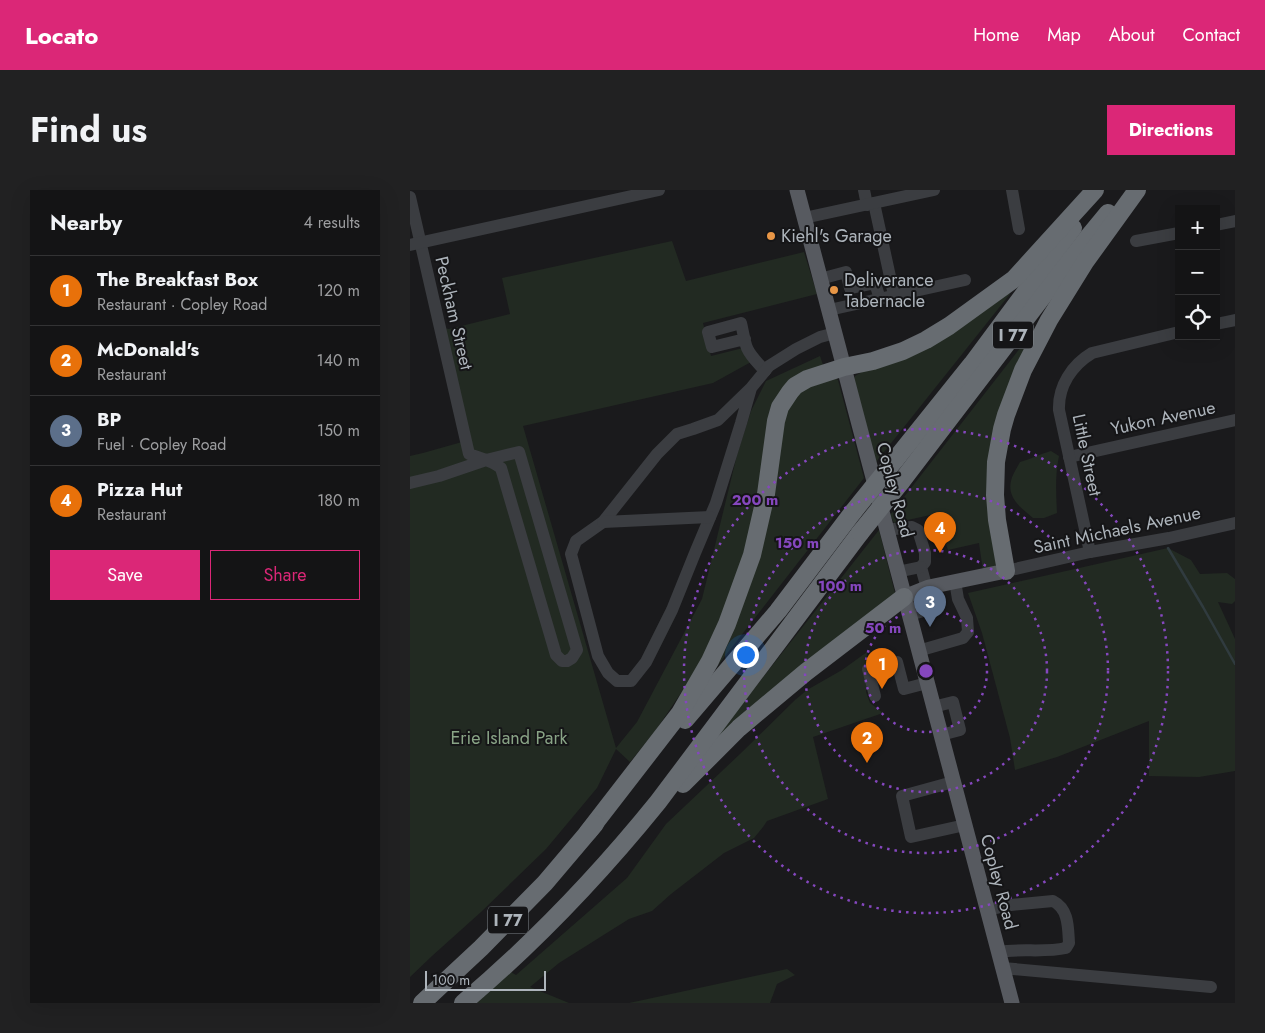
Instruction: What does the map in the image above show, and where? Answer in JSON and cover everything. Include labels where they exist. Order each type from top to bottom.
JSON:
[{"type":"highway","points":[[588,832],[680,713],[710,661],[727,624],[748,568],[758,534],[766,494],[776,421],[780,407],[790,392],[807,379],[844,367],[873,362],[926,340],[1014,279],[1095,190]]},
{"type":"highway","name":"I 77","points":[[422,1003],[481,948],[545,883],[772,618],[853,512],[972,364],[1102,190]]},
{"type":"highway","name":"I 77","points":[[462,1003],[534,938],[633,833],[860,533],[1089,236],[1127,190]]},
{"type":"highway","points":[[1006,571],[997,520],[995,495],[997,456],[1006,415],[1023,370],[1049,320],[1085,262],[1137,190]]},
{"type":"highway","points":[[633,833],[739,728],[806,672],[904,597]]},
{"type":"main road","name":"Copley Road","points":[[797,190],[1012,1003]]},
{"type":"main road","points":[[904,597],[927,588],[1006,571]]},
{"type":"street","points":[[415,244],[659,190]]},
{"type":"street","points":[[864,190],[870,204],[894,295]]},
{"type":"street","points":[[804,218],[870,204],[894,194],[934,190]]},
{"type":"street","points":[[1012,190],[1019,229]]},
{"type":"street","name":"Peckham Street","points":[[410,197],[415,244],[469,454],[486,460]]},
{"type":"street","points":[[1220,224],[1235,221]]},
{"type":"street","points":[[1136,241],[1175,234]]},
{"type":"street","points":[[820,278],[846,272],[850,288],[875,283],[880,299]]},
{"type":"street","points":[[829,310],[965,280]]},
{"type":"street","points":[[1220,323],[1235,320]]},
{"type":"street","points":[[751,388],[716,503],[672,610],[646,662],[631,681],[617,682],[608,673],[598,656],[571,554],[576,541],[603,522],[657,454],[677,434],[718,420],[751,388],[769,366],[796,349],[835,333]]},
{"type":"street","name":"Little Street","points":[[1090,552],[1059,410],[1059,397],[1064,383],[1082,359],[1092,353],[1175,333]]},
{"type":"street","points":[[745,339],[751,355],[765,371]]},
{"type":"street","name":"Yukon Avenue","points":[[1068,457],[1235,420]]},
{"type":"street","points":[[410,483],[439,476],[486,460],[519,452],[577,650],[572,658],[566,661],[562,661],[556,655],[501,468],[486,460]]},
{"type":"street","points":[[603,522],[710,517]]},
{"type":"street","name":"Saint Michaels Avenue","points":[[1006,571],[1235,523]]},
{"type":"street","points":[[886,530],[912,527],[918,530],[926,553],[925,562],[921,567],[897,572]]},
{"type":"street","points":[[909,615],[927,610],[930,600],[921,567]]},
{"type":"street","points":[[918,651],[963,638],[968,632],[967,618],[958,599],[955,582]]},
{"type":"street","points":[[875,696],[868,669],[897,662],[904,689],[927,683]]},
{"type":"street","points":[[953,782],[902,796],[911,837],[964,825]]},
{"type":"street","points":[[988,910],[1011,905],[1053,901],[1063,910],[1067,919],[1069,944],[1066,948],[999,952]]},
{"type":"street","points":[[1003,968],[1211,987]]},
{"type":"green space","name":"Erie Island Park","points":[[672,241],[686,281],[804,252],[817,294],[703,323],[711,356],[743,348],[751,362],[713,383],[523,426],[616,748],[637,722],[702,599],[737,455],[751,411],[766,381],[820,356],[824,368],[782,392],[744,567],[703,660],[656,730],[630,762],[616,749],[597,788],[546,849],[410,977],[410,456],[469,440],[443,328],[449,329],[510,314],[502,278]]},
{"type":"green space","points":[[1006,290],[1010,294],[876,462],[854,379],[855,376]]},
{"type":"green space","points":[[1031,334],[1034,337],[1000,414],[999,560],[993,569],[983,571],[979,543],[948,550],[935,514],[894,523],[890,515]]},
{"type":"green space","points":[[835,378],[838,380],[864,478],[708,678],[728,637],[783,412],[797,392]]},
{"type":"green space","points":[[1051,451],[1059,456],[1056,477],[1057,513],[1044,518],[1033,518],[1013,498],[1010,487],[1013,474],[1020,462]]},
{"type":"green space","points":[[879,530],[896,597],[720,735],[719,733]]},
{"type":"green space","points":[[1168,548],[1191,560],[1200,574],[1227,573],[1235,579],[1235,601],[1232,604],[1218,602],[1235,639],[1235,771],[1199,777],[1149,776],[1149,721],[1057,757],[1015,770],[1010,738],[982,633],[968,593]]},
{"type":"green space","points":[[867,652],[866,692],[870,703],[883,713],[813,737],[828,799],[767,821],[754,838],[724,853],[652,911],[629,919],[559,963],[530,987],[569,1003],[477,1003],[509,971],[516,975],[627,878],[666,824],[795,700],[807,690],[842,670]]},
{"type":"green space","points":[[787,969],[795,975],[777,984],[770,1003],[629,1003]]},
{"type":"waterway","points":[[1168,548],[1235,664]]},
{"type":"place","name":"Kiehl's Garage","points":[[771,236]]},
{"type":"place","name":"Deliverance Tabernacle","points":[[834,290]]},
{"type":"place","name":"Pizza Hut","points":[[940,553]]},
{"type":"place","name":"BP","points":[[930,627]]},
{"type":"place","name":"The Breakfast Box","points":[[882,689]]},
{"type":"place","name":"McDonald's","points":[[867,763]]}]
